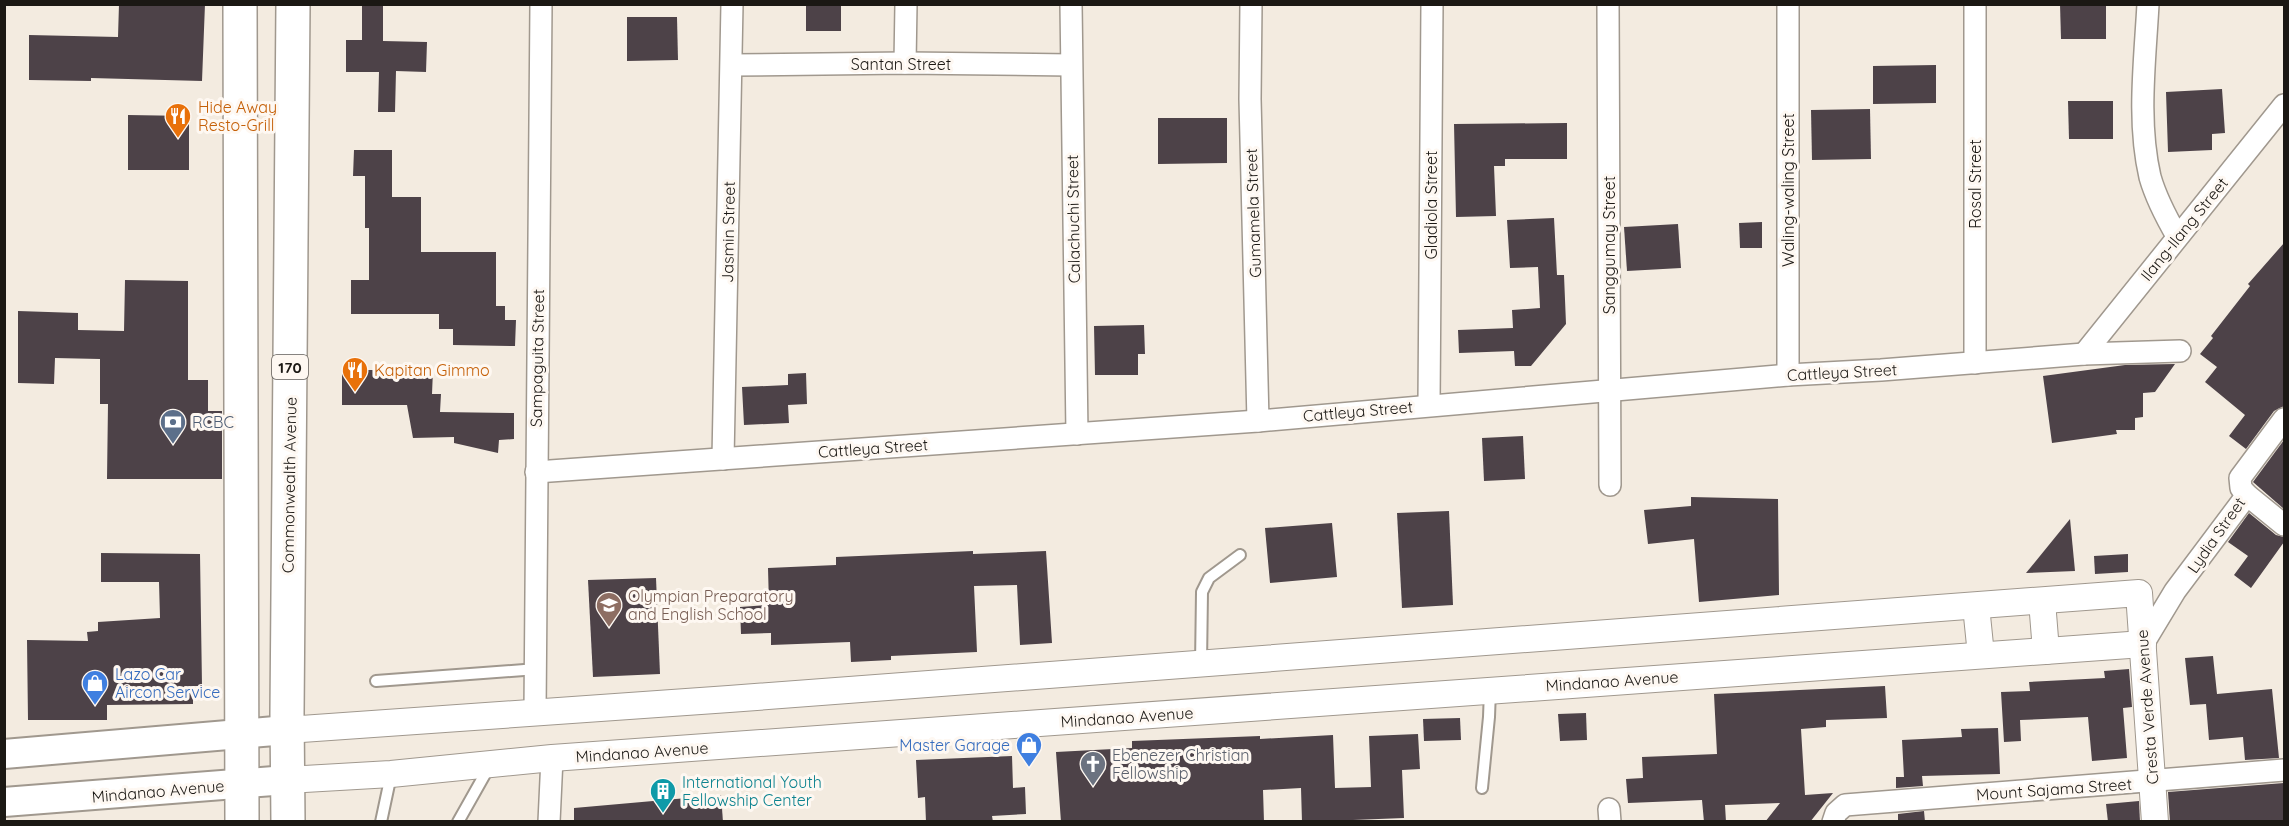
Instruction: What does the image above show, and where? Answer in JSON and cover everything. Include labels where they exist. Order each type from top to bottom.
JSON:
[{"type":"main road","points":[[240,4],[242,822]]},
{"type":"main road","name":"Commonwealth Avenue","points":[[288,822],[286,730],[293,4]]},
{"type":"main road","points":[[4,754],[286,730]]},
{"type":"main road","name":"Mindanao Avenue","points":[[4,802],[287,780]]},
{"type":"street","name":"Sampaguita Street","points":[[535,712],[541,4]]},
{"type":"street","name":"Jasmin Street","points":[[723,459],[732,4]]},
{"type":"street","points":[[905,63],[906,4]]},
{"type":"street","name":"Calachuchi Street","points":[[1071,4],[1077,434]]},
{"type":"street","name":"Gumamela Street","points":[[1251,4],[1250,99],[1258,421]]},
{"type":"street","name":"Gladiola Street","points":[[1429,405],[1432,4]]},
{"type":"street","name":"Sanggumay Street","points":[[1608,4],[1610,485]]},
{"type":"street","name":"Waling-waling Street","points":[[1788,4],[1788,375]]},
{"type":"street","name":"Rosal Street","points":[[1975,4],[1975,363]]},
{"type":"street","points":[[2148,4],[2143,122],[2150,176],[2160,206],[2177,236]]},
{"type":"street","name":"Santan Street","points":[[732,65],[905,63],[1071,65]]},
{"type":"street","name":"Ilang-Ilang Street","points":[[2084,354],[2284,105]]},
{"type":"street","name":"Cattleya Street","points":[[536,472],[1258,421],[1788,375],[2084,354],[2180,351]]},
{"type":"street","name":"Lydia Street","points":[[2143,644],[2175,591],[2247,495],[2241,488],[2240,478],[2284,419]]},
{"type":"street","points":[[2247,495],[2284,525]]},
{"type":"street","points":[[286,730],[2175,591]]},
{"type":"street","name":"Cresta Verde Avenue","points":[[2139,593],[2155,822]]},
{"type":"street","points":[[2042,601],[2046,651]]},
{"type":"street","points":[[1976,606],[1981,655]]},
{"type":"street","name":"Mindanao Avenue","points":[[287,780],[391,774],[552,758],[2143,644]]},
{"type":"street","points":[[549,822],[552,758]]},
{"type":"street","name":"Mount Sajama Street","points":[[1833,822],[1836,813],[1845,805],[2284,770]]},
{"type":"lane","points":[[1201,664],[1202,592],[1209,578],[1240,555]]},
{"type":"lane","points":[[376,681],[537,669]]},
{"type":"lane","points":[[1482,788],[1490,717],[1490,690]]},
{"type":"lane","points":[[458,822],[490,764]]},
{"type":"lane","points":[[381,822],[391,774]]},
{"type":"building","points":[[119,4],[205,4],[202,81],[91,78],[91,81],[29,80],[29,35],[118,37]]},
{"type":"building","points":[[362,4],[383,4],[383,41],[427,42],[426,72],[396,71],[395,112],[378,112],[379,72],[346,72],[346,40],[362,40]]},
{"type":"building","points":[[806,4],[841,4],[841,31],[806,31]]},
{"type":"building","points":[[2060,4],[2106,4],[2106,39],[2061,39]]},
{"type":"building","points":[[627,17],[677,17],[678,60],[627,61]]},
{"type":"building","points":[[1936,65],[1936,103],[1873,104],[1873,66]]},
{"type":"building","points":[[2222,89],[2225,133],[2212,134],[2212,150],[2168,152],[2166,92]]},
{"type":"building","points":[[2068,101],[2113,101],[2113,139],[2069,139]]},
{"type":"building","points":[[1870,109],[1871,159],[1812,160],[1811,110]]},
{"type":"building","points":[[128,115],[189,116],[189,170],[128,170]]},
{"type":"building","points":[[1158,118],[1227,118],[1227,163],[1158,164]]},
{"type":"building","points":[[1567,123],[1567,159],[1505,159],[1505,166],[1494,166],[1496,216],[1456,217],[1454,124]]},
{"type":"building","points":[[354,150],[392,150],[392,197],[421,197],[421,252],[496,252],[496,306],[505,306],[505,320],[516,320],[515,346],[453,345],[453,329],[439,329],[439,314],[351,314],[351,280],[369,280],[369,228],[365,228],[365,176],[353,176]]},
{"type":"building","points":[[1554,218],[1557,275],[1564,275],[1566,324],[1531,366],[1515,366],[1514,351],[1459,353],[1458,330],[1513,328],[1512,310],[1540,308],[1538,267],[1510,268],[1507,220]]},
{"type":"building","points":[[1762,222],[1762,248],[1740,248],[1739,223]]},
{"type":"building","points":[[1678,224],[1681,268],[1627,271],[1624,227]]},
{"type":"building","points":[[2284,243],[2284,406],[2274,411],[2246,449],[2229,436],[2245,415],[2205,382],[2217,367],[2200,354],[2213,338],[2211,336],[2250,286],[2248,284]]},
{"type":"building","points":[[125,280],[188,281],[188,380],[208,380],[208,411],[222,411],[222,479],[107,479],[108,404],[100,404],[100,359],[55,358],[54,384],[18,383],[18,311],[78,313],[78,330],[124,331]]},
{"type":"building","points":[[1144,325],[1145,354],[1138,354],[1138,375],[1095,375],[1094,326]]},
{"type":"building","points":[[2175,364],[2155,392],[2143,393],[2143,417],[2135,418],[2135,430],[2116,430],[2117,434],[2052,443],[2043,376],[2125,365]]},
{"type":"building","points":[[342,370],[433,370],[432,394],[441,394],[440,412],[514,413],[514,439],[499,440],[498,453],[454,443],[454,437],[413,438],[407,405],[342,405]]},
{"type":"building","points":[[806,373],[807,404],[788,405],[789,423],[744,425],[742,387],[788,385],[788,374]]},
{"type":"building","points":[[1523,436],[1525,479],[1484,481],[1482,438]]},
{"type":"building","points":[[2284,440],[2284,509],[2253,482]]},
{"type":"building","points":[[1691,497],[1778,499],[1779,595],[1699,602],[1694,539],[1648,544],[1644,510],[1691,506]]},
{"type":"building","points":[[1449,511],[1453,605],[1402,608],[1397,513]]},
{"type":"building","points":[[2249,513],[2276,535],[2284,537],[2284,542],[2251,588],[2234,575],[2248,556],[2228,542]]},
{"type":"building","points":[[2070,519],[2075,571],[2026,573]]},
{"type":"building","points":[[1332,523],[1337,577],[1270,583],[1265,528]]},
{"type":"building","points":[[973,551],[973,554],[1046,551],[1052,643],[1020,645],[1017,585],[974,586],[977,652],[891,656],[891,660],[851,662],[850,642],[771,645],[771,633],[741,634],[740,607],[769,605],[768,568],[836,565],[836,557]]},
{"type":"building","points":[[101,553],[200,554],[202,686],[193,686],[193,704],[107,705],[107,720],[28,720],[27,640],[88,641],[87,632],[98,631],[98,622],[160,618],[159,582],[101,582]]},
{"type":"building","points":[[2128,554],[2128,572],[2095,574],[2094,556]]},
{"type":"building","points":[[656,578],[660,674],[593,677],[588,580]]},
{"type":"building","points":[[2213,656],[2217,694],[2272,689],[2279,758],[2245,760],[2243,737],[2209,740],[2206,704],[2190,705],[2185,658]]},
{"type":"building","points":[[2129,669],[2132,707],[2123,708],[2127,758],[2092,761],[2088,717],[2020,720],[2021,741],[2004,742],[2001,692],[2030,691],[2029,682],[2105,678],[2104,671]]},
{"type":"building","points":[[1885,686],[1887,718],[1826,720],[1826,727],[1801,729],[1805,795],[1833,793],[1810,822],[1765,822],[1780,803],[1725,805],[1726,822],[1704,822],[1702,800],[1628,803],[1626,779],[1643,778],[1642,757],[1717,754],[1714,694]]},
{"type":"building","points":[[1586,713],[1587,740],[1560,741],[1558,714]]},
{"type":"building","points":[[1460,718],[1461,740],[1424,741],[1423,719]]},
{"type":"building","points":[[1998,728],[2000,774],[1922,776],[1923,786],[1896,788],[1896,777],[1904,777],[1902,740],[1962,737],[1961,729]]},
{"type":"building","points":[[1418,734],[1420,769],[1402,770],[1404,818],[1302,822],[1301,788],[1263,790],[1264,822],[1061,822],[1056,752],[1132,748],[1132,741],[1260,736],[1260,739],[1333,735],[1335,788],[1371,787],[1369,736]]},
{"type":"building","points":[[1012,756],[1013,788],[1025,787],[1026,814],[992,816],[993,822],[926,822],[925,797],[918,798],[916,760]]},
{"type":"building","points":[[2284,783],[2284,822],[2170,822],[2168,792]]},
{"type":"building","name":"International Youth Fellowship Center","points":[[721,795],[723,822],[574,822],[574,808]]},
{"type":"building","points":[[2139,801],[2140,822],[2108,822],[2106,804]]},
{"type":"building","points":[[1924,811],[1925,822],[1898,822],[1898,814]]},
{"type":"place","name":"Hide Away Resto-Grill","points":[[178,139]]},
{"type":"place","name":"Kapitan Gimmo","points":[[355,393]]},
{"type":"place","name":"RCBC","points":[[173,445]]},
{"type":"place","name":"Olympian Preparatory and English School","points":[[609,628]]},
{"type":"place","name":"Lazo Car Aircon Service","points":[[95,706]]},
{"type":"place","name":"Master Garage","points":[[1029,768]]},
{"type":"place","name":"Ebenezer Christian Fellowship","points":[[1093,787]]},
{"type":"place","name":"International Youth Fellowship Center","points":[[663,814]]}]
